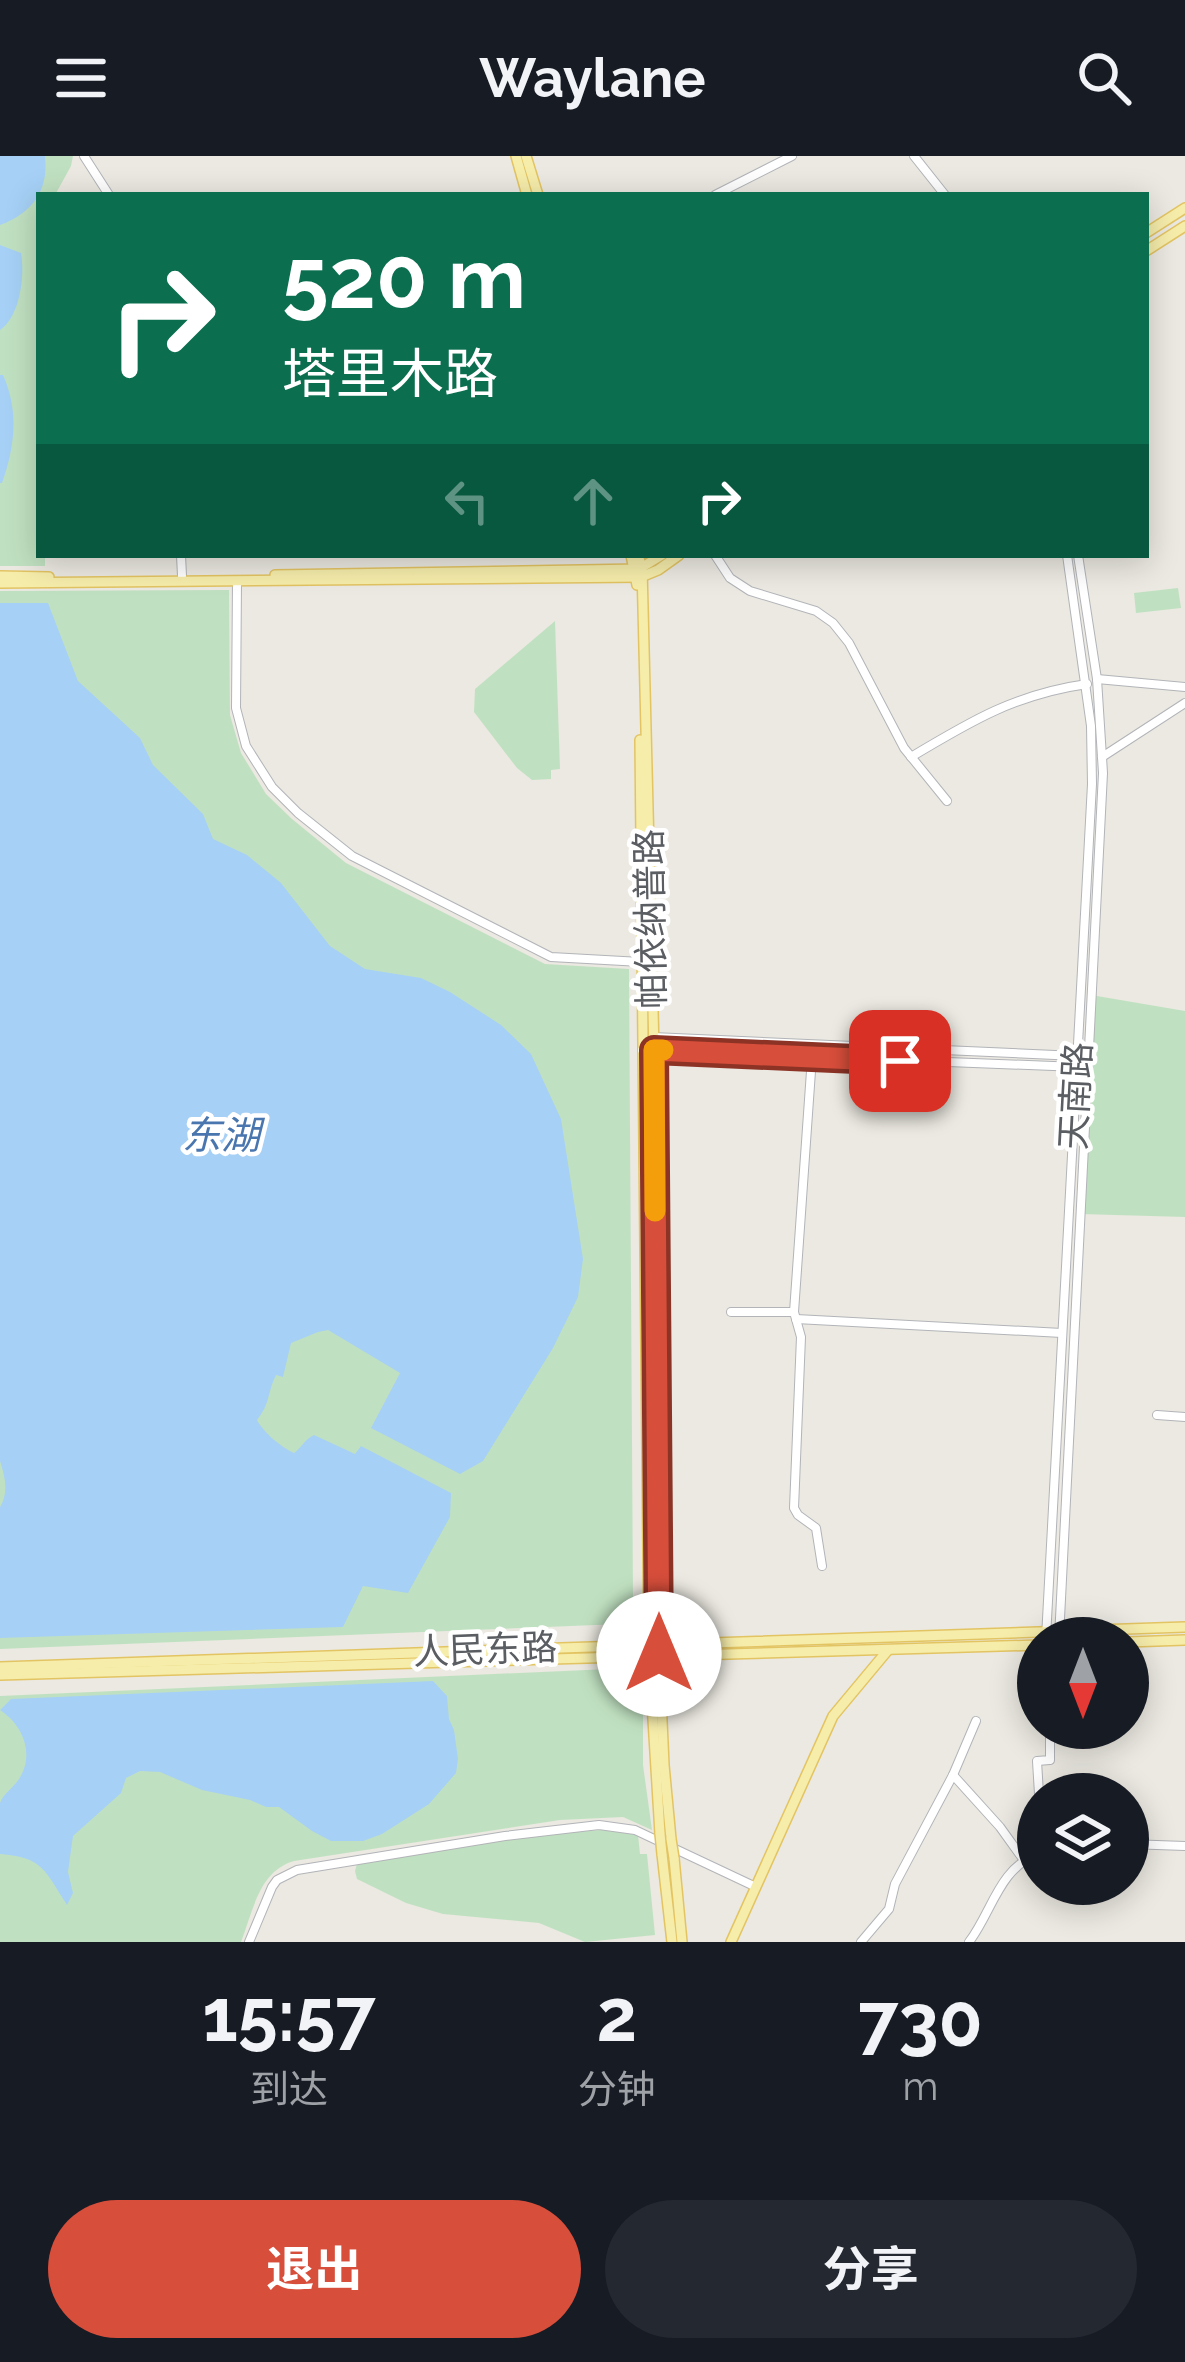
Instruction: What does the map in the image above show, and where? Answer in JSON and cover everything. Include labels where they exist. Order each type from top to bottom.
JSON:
[{"type":"main road","points":[[516,156],[526,192]]},
{"type":"main road","points":[[526,156],[537,192]]},
{"type":"main road","points":[[1149,231],[1185,208]]},
{"type":"main road","points":[[1149,249],[1185,226]]},
{"type":"main road","name":"帕依纳普路","points":[[635,558],[639,604],[641,962],[648,1050],[654,1649]]},
{"type":"main road","points":[[0,580],[638,573],[658,558]]},
{"type":"main road","points":[[0,580],[237,582],[638,573],[658,570],[675,558]]},
{"type":"main road","name":"帕依纳普路","points":[[638,573],[647,1037]]},
{"type":"main road","name":"人民东路","points":[[1149,1629],[1185,1627]]},
{"type":"main road","name":"人民东路","points":[[0,1671],[1017,1636]]},
{"type":"main road","points":[[1149,1641],[1185,1640]]},
{"type":"main road","name":"人民东路","points":[[654,1649],[1017,1646]]},
{"type":"main road","points":[[654,1649],[660,1834],[682,1942]]},
{"type":"main road","points":[[654,1649],[671,1839],[672,1942]]},
{"type":"main road","points":[[731,1942],[833,1716],[888,1649]]},
{"type":"street","points":[[84,156],[107,192]]},
{"type":"street","points":[[94,173],[100,156]]},
{"type":"street","points":[[721,192],[792,156]]},
{"type":"street","points":[[914,156],[943,192]]},
{"type":"street","points":[[182,558],[182,576]]},
{"type":"street","points":[[717,558],[730,578],[750,591],[816,611],[833,623],[849,643],[904,748],[947,801]]},
{"type":"street","name":"天南路","points":[[1047,1617],[1092,784],[1087,684],[1067,558]]},
{"type":"street","name":"天南路","points":[[1060,1617],[1102,757],[1097,679],[1078,558]]},
{"type":"street","points":[[237,582],[236,708],[247,746],[272,788],[352,856],[551,957],[641,962]]},
{"type":"street","points":[[1097,679],[1185,687]]},
{"type":"street","points":[[911,757],[1006,704],[1087,684]]},
{"type":"street","points":[[1102,757],[1185,703]]},
{"type":"street","points":[[647,1037],[1077,1056],[1088,1061]]},
{"type":"street","points":[[648,1050],[1076,1068],[1088,1061]]},
{"type":"street","points":[[812,1057],[795,1316],[801,1337],[794,1508],[816,1528],[822,1566]]},
{"type":"street","points":[[731,1312],[1062,1333]]},
{"type":"street","points":[[1156,1415],[1185,1417]]},
{"type":"street","points":[[861,1942],[890,1909],[895,1884],[976,1721]]},
{"type":"street","points":[[1038,1773],[1037,1761],[1050,1760],[1050,1749]]},
{"type":"street","points":[[953,1775],[1017,1851]]},
{"type":"street","points":[[249,1942],[272,1887],[297,1870],[505,1836],[599,1826],[635,1830],[756,1887]]},
{"type":"street","points":[[1149,1845],[1185,1846]]},
{"type":"street","points":[[969,1942],[1017,1865]]},
{"type":"green space","points":[[0,156],[73,156],[57,192],[36,192],[36,558],[45,558],[45,566],[0,566]]},
{"type":"green space","points":[[1178,588],[1181,608],[1136,613],[1134,593]]},
{"type":"green space","name":"东湖","points":[[229,590],[230,715],[241,753],[266,794],[292,819],[346,863],[545,964],[629,969],[633,1599],[630,1619],[621,1624],[0,1649],[0,591]]},
{"type":"green space","points":[[555,621],[560,769],[551,770],[551,779],[532,780],[517,768],[474,712],[475,689]]},
{"type":"green space","points":[[1091,995],[1185,1011],[1185,1217],[1080,1214]]},
{"type":"green space","points":[[631,1668],[643,1683],[643,1765],[652,1830],[623,1817],[560,1820],[294,1861],[265,1883],[241,1942],[0,1942],[0,1696]]},
{"type":"green space","points":[[601,1830],[638,1835],[640,1854],[647,1854],[655,1935],[585,1942],[539,1923],[443,1914],[406,1903],[357,1879],[355,1871],[357,1864],[529,1836]]},
{"type":"water","points":[[0,156],[45,156],[44,180],[36,199],[0,225]]},
{"type":"water","points":[[0,245],[21,253],[22,273],[16,306],[0,330]]},
{"type":"water","points":[[0,375],[13,415],[2,483],[0,483]]},
{"type":"water","name":"东湖","points":[[0,603],[48,603],[78,681],[140,738],[153,765],[203,814],[213,839],[247,855],[281,883],[330,946],[365,969],[421,978],[501,1025],[531,1054],[561,1119],[583,1259],[578,1297],[553,1348],[483,1461],[460,1474],[371,1428],[400,1373],[328,1330],[291,1343],[283,1377],[276,1375],[257,1420],[284,1447],[294,1453],[314,1435],[355,1454],[361,1446],[451,1493],[450,1517],[408,1593],[363,1586],[343,1627],[0,1638],[0,1507],[5,1479],[0,1461]]},
{"type":"water","points":[[433,1681],[447,1696],[458,1759],[456,1773],[429,1804],[382,1834],[363,1841],[331,1841],[279,1807],[202,1790],[160,1772],[140,1771],[126,1778],[121,1793],[73,1836],[68,1872],[73,1893],[67,1905],[34,1862],[0,1854],[0,1803],[19,1779],[26,1760],[20,1732],[0,1710],[11,1699]]},
{"type":"slow traffic","points":[[655,1211],[654,1050],[663,1050]]},
{"type":"route","points":[[659,1654],[654,1050],[900,1061]]}]
